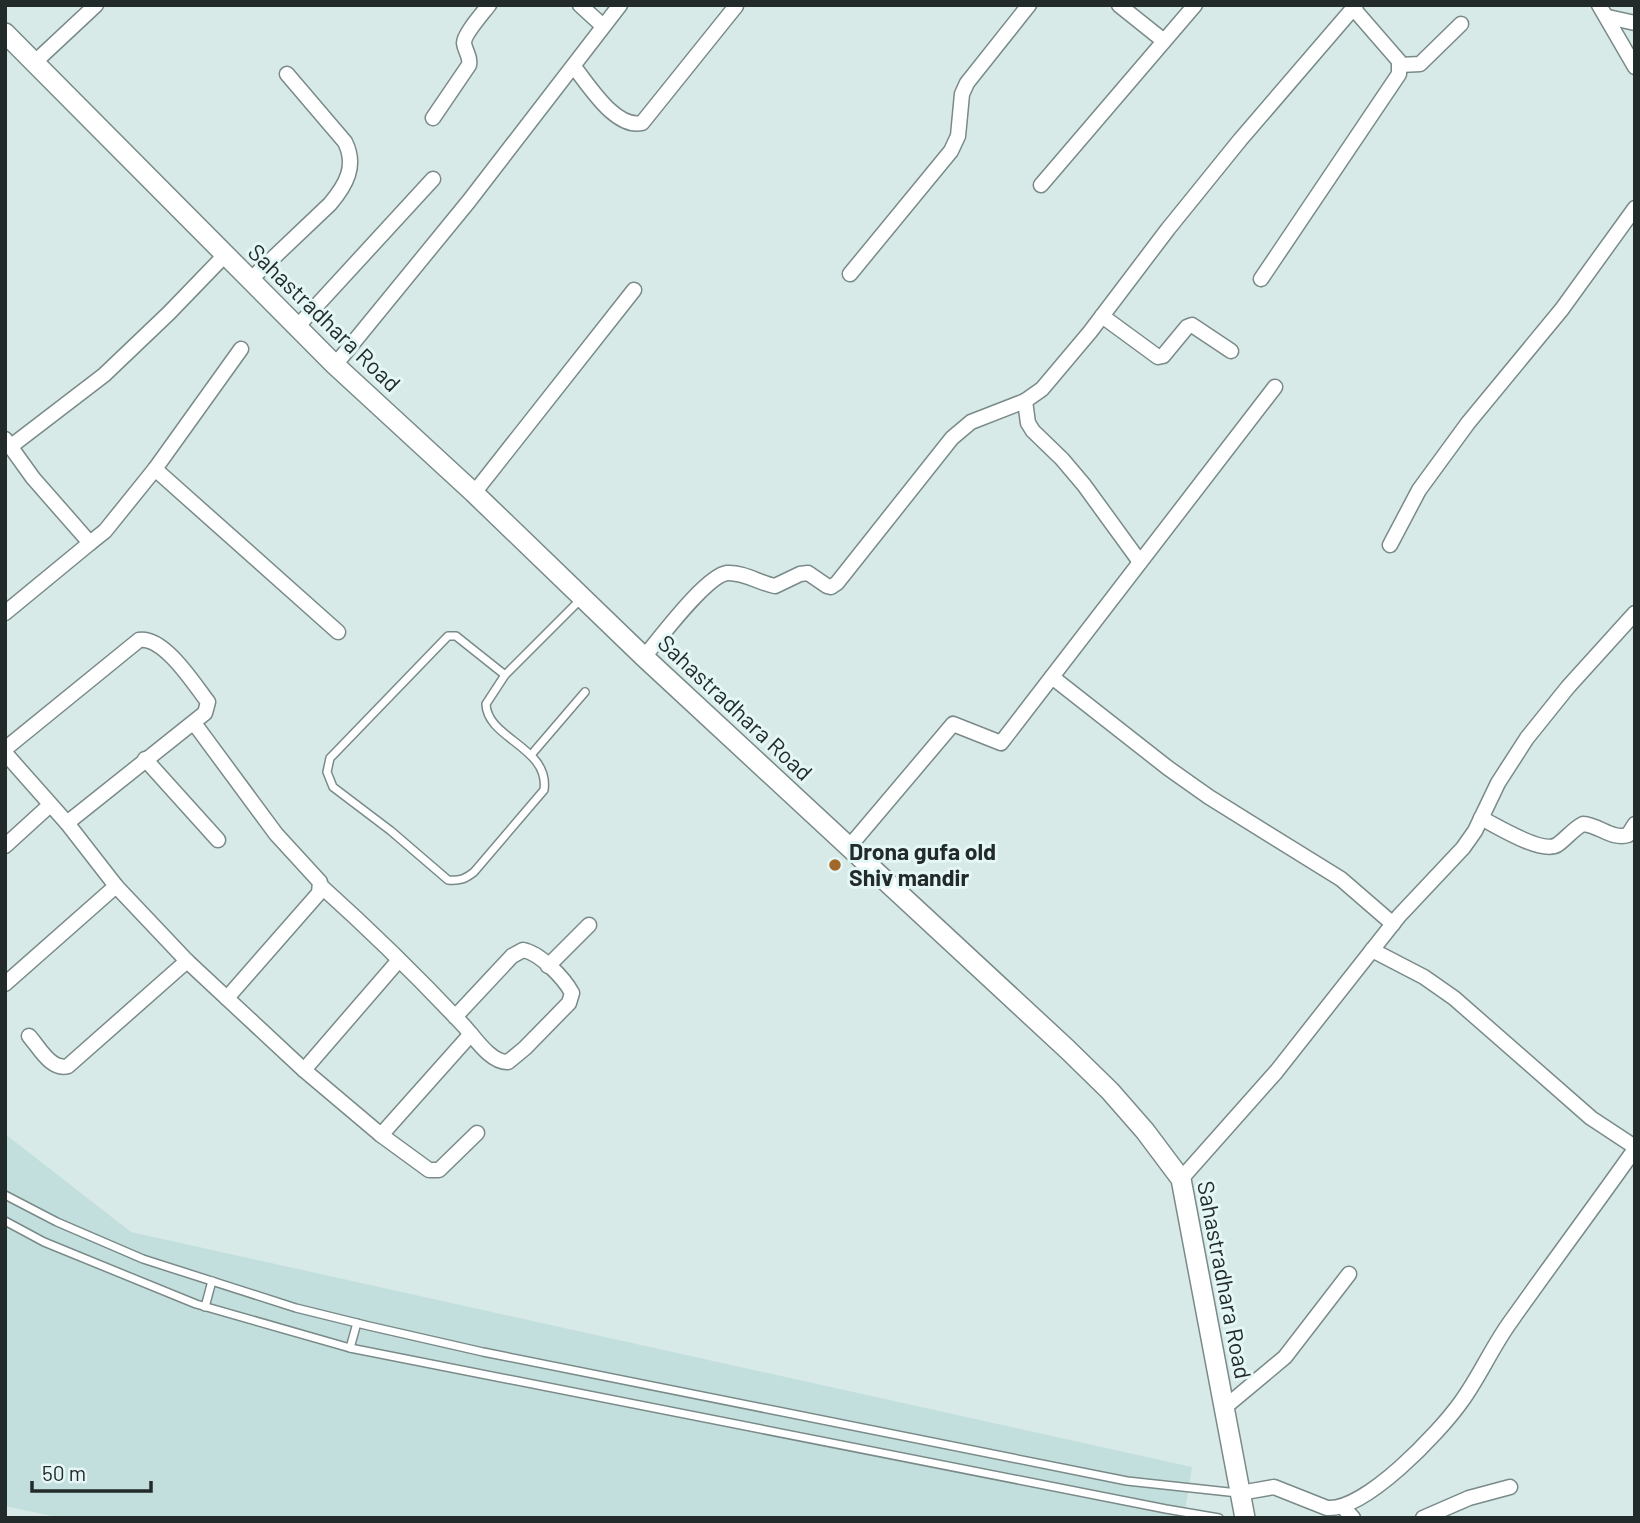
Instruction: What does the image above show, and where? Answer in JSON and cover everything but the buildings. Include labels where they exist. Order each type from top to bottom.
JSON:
[{"type":"main road","name":"Sahastradhara Road","points":[[5,33],[335,365],[1110,1091],[1145,1131],[1181,1179],[1245,1518]]},
{"type":"street","points":[[35,62],[96,5]]},
{"type":"street","points":[[433,118],[469,65],[470,60],[464,46],[465,38],[489,5]]},
{"type":"street","points":[[580,5],[603,26]]},
{"type":"street","points":[[335,365],[574,67],[620,5]]},
{"type":"street","points":[[850,274],[945,160],[958,136],[961,101],[967,83],[1029,5]]},
{"type":"street","points":[[1119,5],[1164,41]]},
{"type":"street","points":[[1041,185],[1195,5]]},
{"type":"street","points":[[574,67],[608,109],[626,123],[642,124],[736,6]]},
{"type":"street","points":[[644,657],[710,581],[723,574],[741,575],[775,586],[800,573],[808,573],[824,585],[833,586],[842,578],[952,438],[971,422],[1025,401],[1042,389],[1240,140],[1355,7],[1396,56],[1400,65],[1396,81],[1261,279]]},
{"type":"street","points":[[1604,9],[1635,23]]},
{"type":"street","points":[[1604,9],[1635,67]]},
{"type":"street","points":[[1400,65],[1420,64],[1461,24]]},
{"type":"street","points":[[250,280],[330,204],[340,192],[350,172],[351,153],[345,142],[287,74]]},
{"type":"street","points":[[297,327],[433,179]]},
{"type":"street","points":[[1390,545],[1427,479],[1562,309],[1635,208]]},
{"type":"street","points":[[90,544],[47,495],[8,443],[104,375],[225,255]]},
{"type":"street","points":[[474,493],[634,290]]},
{"type":"street","points":[[1102,316],[1158,357],[1163,356],[1187,327],[1192,325],[1231,351]]},
{"type":"street","points":[[5,613],[104,531],[155,469],[242,349]]},
{"type":"street","points":[[849,847],[953,724],[1001,743],[1275,387]]},
{"type":"street","points":[[1025,401],[1028,423],[1033,431],[1084,485],[1140,562]]},
{"type":"street","points":[[155,469],[338,632]]},
{"type":"street","points":[[1181,1179],[1276,1072],[1393,924],[1463,848],[1498,783],[1527,738],[1568,687],[1635,613]]},
{"type":"street","points":[[66,823],[205,713],[208,702],[184,670],[157,644],[144,639],[132,644],[5,751],[116,886],[187,961],[304,1070],[381,1135],[432,1171],[439,1170],[477,1133]]},
{"type":"street","points":[[1052,677],[1199,790],[1341,879],[1393,924]]},
{"type":"street","points":[[194,723],[276,834],[321,886],[376,934],[471,1034],[502,1062],[508,1062],[525,1048],[571,998],[571,990],[548,966],[532,953],[523,950],[517,952],[455,1017]]},
{"type":"street","points":[[145,759],[218,840]]},
{"type":"street","points":[[5,846],[50,805]]},
{"type":"street","points":[[1481,818],[1536,845],[1549,847],[1555,846],[1583,824],[1620,837],[1628,835],[1635,824]]},
{"type":"street","points":[[5,984],[116,886]]},
{"type":"street","points":[[227,998],[319,893],[321,886]]},
{"type":"street","points":[[548,966],[589,925]]},
{"type":"street","points":[[1240,1493],[1274,1487],[1327,1508],[1348,1513],[1432,1437],[1460,1404],[1510,1322],[1635,1148],[1591,1118],[1454,998],[1424,977],[1372,950]]},
{"type":"street","points":[[304,1070],[399,960]]},
{"type":"street","points":[[29,1035],[55,1066],[68,1066],[187,961]]},
{"type":"street","points":[[381,1135],[471,1034]]},
{"type":"street","points":[[1224,1408],[1285,1357],[1349,1275]]},
{"type":"street","points":[[1423,1518],[1469,1498],[1510,1487]]},
{"type":"lane","points":[[505,675],[456,636],[448,636],[330,758],[328,779],[340,794],[391,831],[443,876],[458,881],[474,872],[544,790],[542,772],[531,755],[489,718],[486,713],[488,698],[505,675],[581,598]]},
{"type":"lane","points":[[531,755],[585,692]]},
{"type":"lane","points":[[5,1195],[57,1222],[144,1259],[296,1308],[357,1323],[483,1352],[1127,1481],[1240,1493]]},
{"type":"lane","points":[[5,1221],[44,1242],[205,1307],[350,1348],[1219,1518]]},
{"type":"lane","points":[[205,1307],[212,1282]]},
{"type":"lane","points":[[350,1348],[357,1323]]},
{"type":"shaded area","points":[[5,1134],[131,1232],[1192,1467],[1184,1518],[61,1518],[5,1506]]},
{"type":"place","name":"Drona gufa old Shiv mandir","points":[[835,865]]}]
